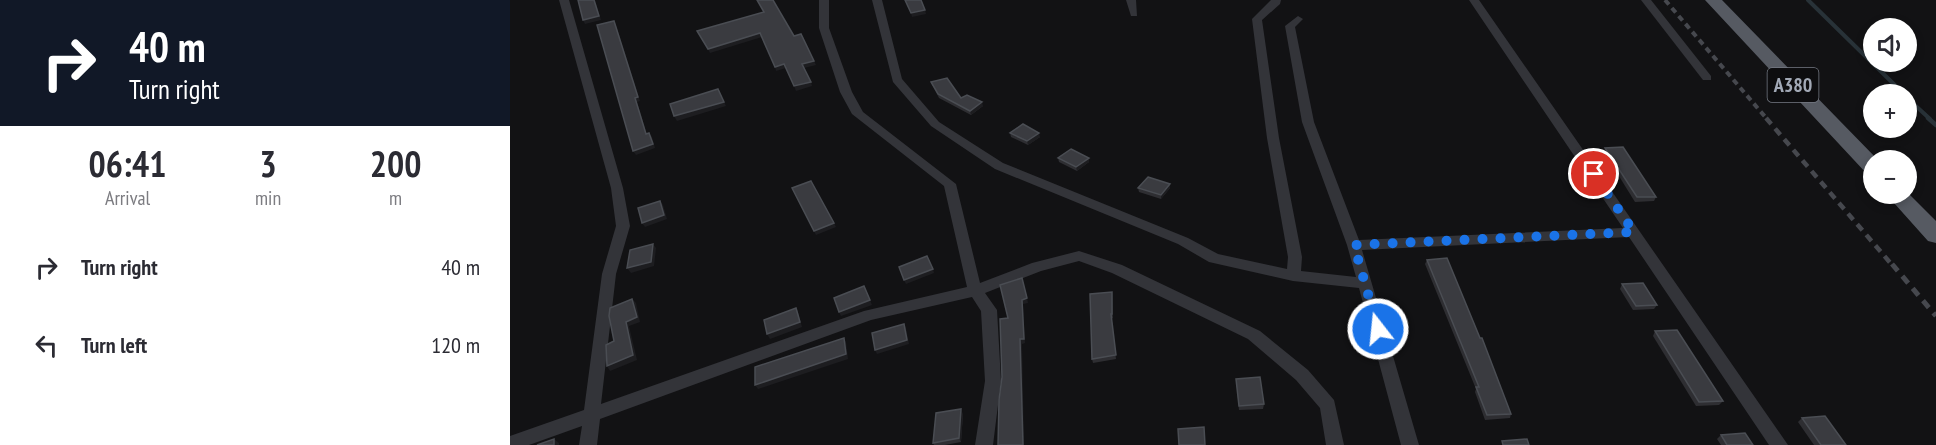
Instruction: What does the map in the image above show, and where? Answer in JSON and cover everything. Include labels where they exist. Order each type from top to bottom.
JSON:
[{"type":"highway","name":"A380","points":[[1713,0],[1863,157]]},
{"type":"highway","name":"A380","points":[[1730,0],[1873,150]]},
{"type":"highway","points":[[1917,200],[1936,220]]},
{"type":"highway","points":[[1907,204],[1936,235]]},
{"type":"street","points":[[564,0],[617,188],[623,226],[609,274],[589,416],[588,445]]},
{"type":"street","points":[[824,0],[824,28],[846,92],[858,114],[950,184],[975,291],[989,310],[993,381],[984,445]]},
{"type":"street","points":[[877,0],[897,80],[935,123],[999,166],[1182,241],[1214,258],[1293,276],[1365,283]]},
{"type":"street","points":[[1131,0],[1134,14]]},
{"type":"street","points":[[1276,0],[1277,2],[1257,19],[1273,138],[1294,257],[1293,276]]},
{"type":"street","points":[[1474,0],[1779,445]]},
{"type":"street","points":[[1646,0],[1707,78]]},
{"type":"street","points":[[1298,19],[1290,26],[1308,122],[1354,245],[1410,445]]},
{"type":"street","points":[[1354,245],[1634,232]]},
{"type":"street","points":[[510,444],[869,315],[975,291],[1036,267],[1079,256],[1117,269],[1254,335],[1302,375],[1328,405],[1335,445]]},
{"type":"building","points":[[578,0],[594,0],[599,16],[583,20]]},
{"type":"building","points":[[757,0],[773,0],[794,36],[801,34],[814,61],[802,64],[811,82],[794,86],[784,64],[775,67],[760,33],[708,49],[697,31],[764,12]]},
{"type":"building","points":[[905,0],[921,0],[925,10],[911,13]]},
{"type":"building","points":[[614,21],[638,97],[635,98],[646,134],[649,133],[653,144],[633,151],[597,25]]},
{"type":"building","points":[[947,78],[961,98],[967,95],[982,102],[970,111],[938,94],[931,82]]},
{"type":"building","points":[[718,89],[724,102],[674,116],[670,104]]},
{"type":"building","points":[[1023,124],[1039,133],[1027,141],[1010,133]]},
{"type":"building","points":[[1623,147],[1656,197],[1637,197],[1605,148]]},
{"type":"building","points":[[1071,149],[1089,158],[1076,167],[1058,158]]},
{"type":"building","points":[[1148,177],[1170,184],[1161,195],[1138,188]]},
{"type":"building","points":[[811,181],[834,223],[814,231],[792,188]]},
{"type":"building","points":[[660,201],[664,215],[642,223],[638,208]]},
{"type":"building","points":[[653,244],[651,262],[627,268],[630,250]]},
{"type":"building","points":[[927,256],[933,269],[904,280],[899,267]]},
{"type":"building","points":[[1447,258],[1480,338],[1482,338],[1511,414],[1487,415],[1476,387],[1479,387],[1427,260]]},
{"type":"building","points":[[1022,278],[1027,298],[1022,300],[1024,339],[1020,339],[1023,445],[998,445],[1002,377],[1000,319],[1008,318],[1000,285]]},
{"type":"building","points":[[1643,283],[1657,305],[1636,306],[1622,284]]},
{"type":"building","points":[[864,286],[870,300],[839,312],[834,298]]},
{"type":"building","points":[[1112,292],[1111,314],[1116,355],[1092,359],[1090,294]]},
{"type":"building","points":[[632,299],[637,317],[626,322],[633,355],[607,366],[606,345],[614,341],[609,316],[610,308]]},
{"type":"building","points":[[796,308],[800,322],[767,334],[764,320]]},
{"type":"building","points":[[904,324],[907,340],[875,350],[872,333]]},
{"type":"building","points":[[1677,330],[1723,401],[1699,402],[1655,331]]},
{"type":"building","points":[[844,338],[846,354],[755,385],[755,367]]},
{"type":"building","points":[[1260,377],[1264,404],[1239,406],[1236,379]]},
{"type":"building","points":[[961,409],[959,438],[933,443],[936,413]]},
{"type":"building","points":[[1825,416],[1846,445],[1821,445],[1802,418]]},
{"type":"building","points":[[1204,427],[1205,445],[1179,445],[1178,429]]},
{"type":"building","points":[[1745,433],[1753,445],[1727,445],[1721,435]]},
{"type":"building","points":[[554,439],[554,445],[537,445]]},
{"type":"building","points":[[1527,439],[1529,445],[1503,445],[1502,441]]},
{"type":"waterway","points":[[1808,0],[1894,84]]},
{"type":"waterway","points":[[1917,107],[1930,119]]},
{"type":"waterway","points":[[1928,118],[1936,125]]},
{"type":"railway","points":[[1665,0],[1767,119]]},
{"type":"railway","points":[[1766,118],[1893,266]]},
{"type":"railway","points":[[1892,264],[1936,316]]},
{"type":"route","points":[[1378,329],[1354,245],[1634,232],[1594,174]]}]
